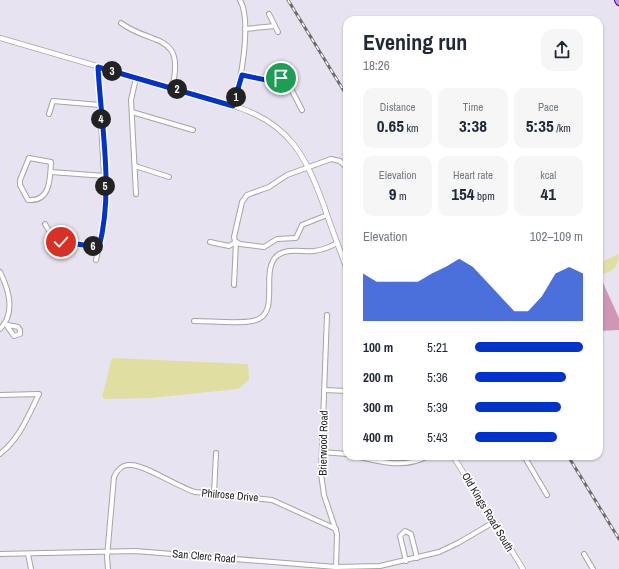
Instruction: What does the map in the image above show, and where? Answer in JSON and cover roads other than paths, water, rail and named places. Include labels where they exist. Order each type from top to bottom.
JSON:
[{"type":"street","points":[[233,106],[242,75],[245,29],[244,10],[240,0]]},
{"type":"street","points":[[269,14],[278,32]]},
{"type":"street","points":[[121,23],[131,31],[157,39],[169,47],[173,53],[176,66],[172,88]]},
{"type":"street","points":[[245,29],[275,26]]},
{"type":"street","points":[[0,38],[253,112],[274,124],[294,143],[309,167],[343,259]]},
{"type":"street","points":[[96,260],[103,227],[105,176],[98,67]]},
{"type":"street","points":[[280,83],[283,68]]},
{"type":"street","points":[[242,75],[280,83],[290,87],[302,110]]},
{"type":"street","points":[[136,78],[131,100],[136,194]]},
{"type":"street","points":[[49,114],[53,101],[100,105]]},
{"type":"street","points":[[132,112],[193,130]]},
{"type":"street","points":[[30,158],[51,162],[51,172],[50,184],[44,194],[33,200],[28,200],[21,187],[20,180],[30,158]]},
{"type":"street","points":[[234,285],[236,242],[234,237],[243,198],[247,194],[269,187],[283,176],[331,159],[340,161],[343,164]]},
{"type":"street","points":[[135,166],[169,177]]},
{"type":"street","points":[[51,172],[105,176]]},
{"type":"street","points":[[236,242],[240,244],[264,247],[277,239],[294,239],[298,235],[302,225],[327,215]]},
{"type":"street","points":[[45,224],[52,236],[61,242],[99,247]]},
{"type":"street","points":[[210,242],[229,246],[236,242]]},
{"type":"street","points":[[194,321],[251,321],[260,318],[268,306],[270,271],[272,264],[278,256],[289,251],[320,250],[337,243]]},
{"type":"street","points":[[0,272],[10,306],[6,324],[0,329]]},
{"type":"street","name":"Brierwood Road","points":[[327,315],[322,483],[336,529],[338,541],[336,568]]},
{"type":"street","points":[[324,390],[343,391]]},
{"type":"street","points":[[0,394],[39,394],[19,435],[0,454]]},
{"type":"street","points":[[322,452],[343,454]]},
{"type":"street","points":[[214,494],[216,453]]},
{"type":"street","points":[[373,460],[401,464],[418,460]]},
{"type":"street","name":"Old Kings Road South","points":[[455,460],[522,569]]},
{"type":"street","points":[[526,460],[547,495]]},
{"type":"street","name":"Philrose Drive","points":[[108,551],[114,477],[123,466],[137,465],[185,489],[214,494],[272,500],[336,529]]},
{"type":"street","name":"San Clerc Road","points":[[0,554],[135,551],[336,568],[380,566],[439,552],[494,522]]},
{"type":"street","points":[[406,561],[400,536],[401,533],[405,531],[411,534],[417,558]]},
{"type":"street","points":[[108,551],[108,569]]},
{"type":"street","points":[[28,554],[31,569]]},
{"type":"street","points":[[584,554],[593,569]]},
{"type":"railway","points":[[288,0],[343,89]]},
{"type":"railway","points":[[570,460],[619,539]]}]
